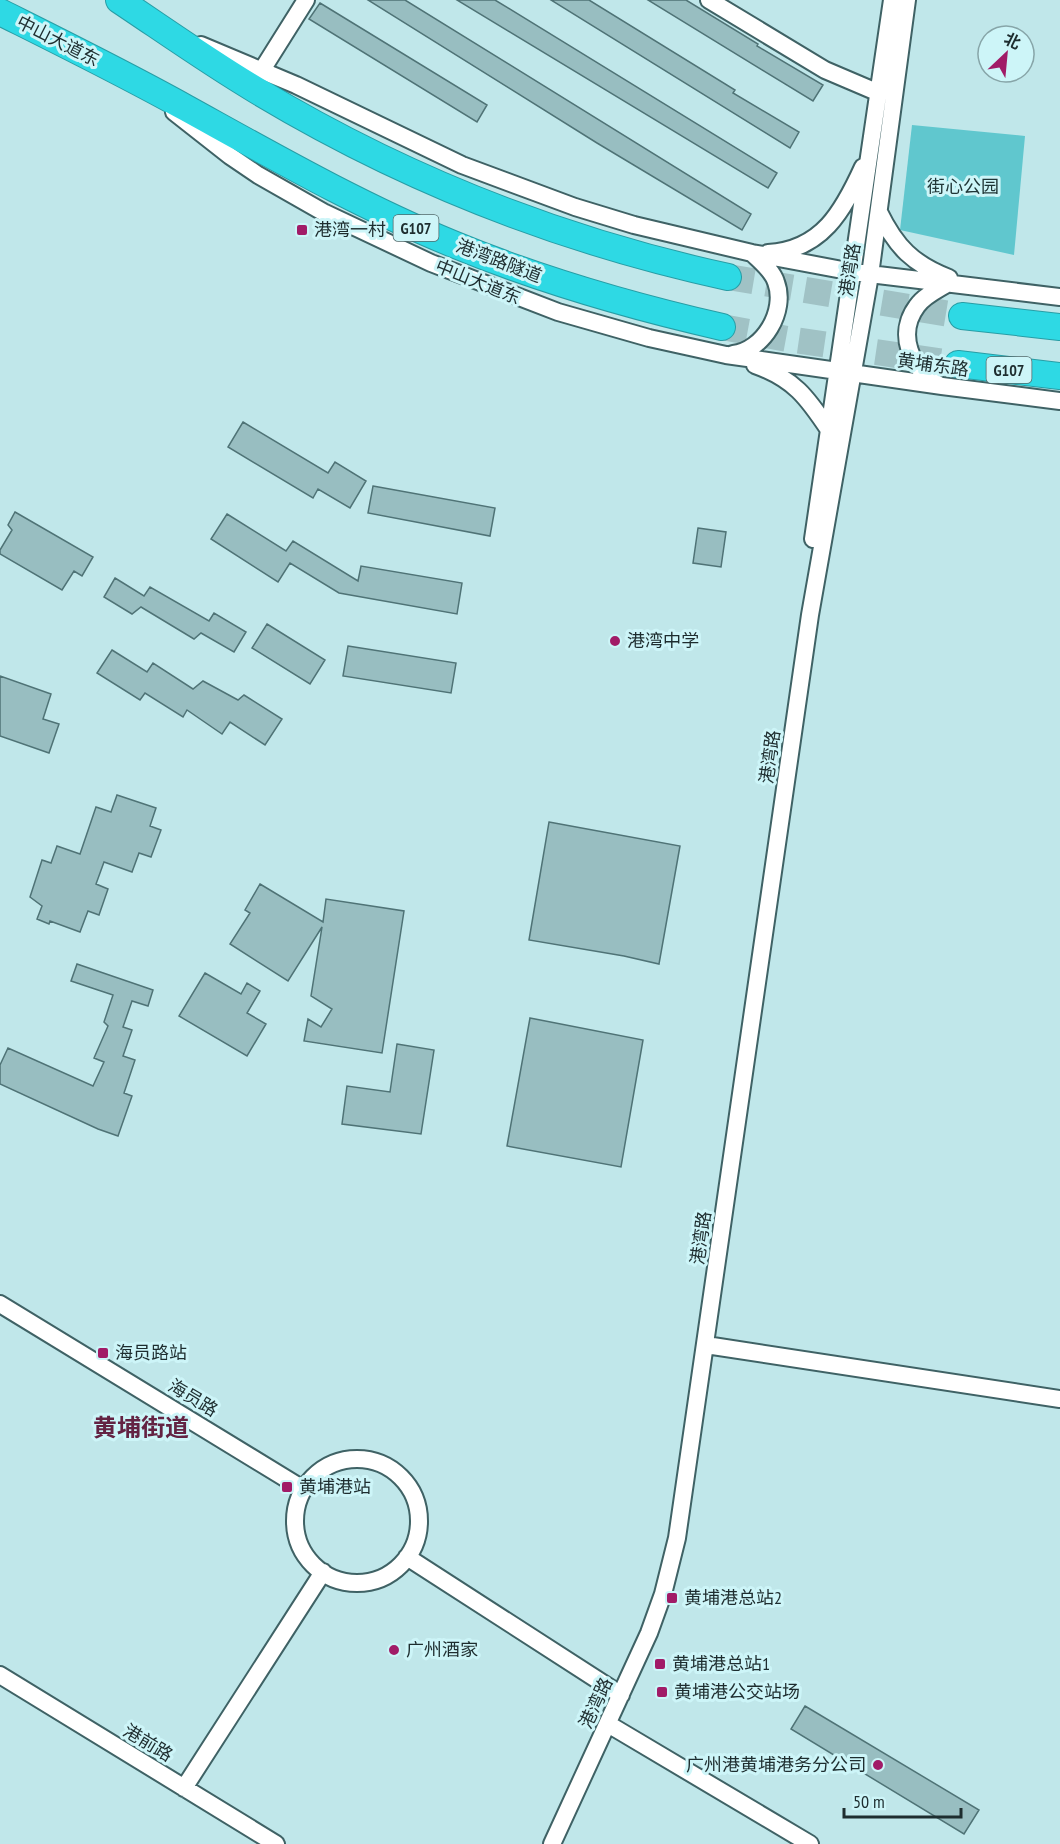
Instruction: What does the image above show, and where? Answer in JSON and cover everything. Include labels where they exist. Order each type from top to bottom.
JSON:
[{"type":"highway","points":[[118,0],[287,108],[433,182],[489,206],[595,243],[666,264],[728,277]]},
{"type":"highway","name":"中山大道东","points":[[0,12],[131,78]]},
{"type":"highway","name":"港湾路隧道","points":[[131,78],[336,190],[452,244],[562,285],[661,313],[722,327]]},
{"type":"highway","points":[[962,316],[1060,327]]},
{"type":"highway","name":"G107","points":[[958,364],[1060,376]]},
{"type":"street","points":[[262,70],[306,0]]},
{"type":"street","points":[[710,0],[825,70],[879,93]]},
{"type":"street","name":"港湾路","points":[[862,274],[870,153],[892,0]]},
{"type":"street","name":"港湾路","points":[[552,1844],[649,1633],[665,1588],[675,1549],[810,615],[818,576],[845,371],[862,274],[879,212],[908,0]]},
{"type":"street","points":[[158,26],[262,70],[462,165],[575,207],[634,225],[752,254],[862,274],[1060,297]]},
{"type":"street","name":"中山大道东","points":[[131,78],[222,150],[258,175],[314,207],[393,246],[474,281],[558,312],[649,338],[726,355],[845,371]]},
{"type":"street","points":[[752,254],[786,250],[818,235],[832,224],[844,207],[870,153]]},
{"type":"street","points":[[879,212],[896,242],[917,263],[930,271],[973,287]]},
{"type":"street","points":[[726,355],[740,353],[756,345],[770,326],[777,310],[780,297],[776,282],[770,271],[752,254]]},
{"type":"street","points":[[942,386],[928,379],[915,363],[909,347],[907,332],[911,316],[917,305],[947,284]]},
{"type":"street","points":[[726,355],[763,368],[790,381],[815,409],[829,430]]},
{"type":"street","name":"港湾路","points":[[810,615],[810,571],[829,430],[845,371]]},
{"type":"street","name":"黄埔东路","points":[[845,371],[1060,401]]},
{"type":"street","name":"海员路","points":[[0,1304],[303,1489]]},
{"type":"street","points":[[706,1345],[1060,1400]]},
{"type":"street","points":[[367,1460],[377,1462],[395,1472],[409,1486],[417,1505],[419,1526],[414,1545],[407,1557],[387,1575],[368,1582],[347,1582],[323,1572],[311,1562],[300,1545],[295,1525],[297,1505],[303,1489],[319,1472],[337,1462],[367,1460]]},
{"type":"street","points":[[407,1557],[621,1695]]},
{"type":"street","points":[[184,1788],[323,1572]]},
{"type":"street","name":"港前路","points":[[0,1675],[276,1844]]},
{"type":"street","points":[[608,1724],[810,1844]]},
{"type":"green space","name":"街心公园","points":[[912,125],[1025,136],[1014,255],[900,230]]},
{"type":"building","points":[[368,0],[405,0],[751,214],[742,230],[597,143]]},
{"type":"building","points":[[457,0],[495,0],[777,173],[768,188]]},
{"type":"building","points":[[551,0],[589,0],[735,90],[733,93],[799,132],[790,148]]},
{"type":"building","points":[[648,0],[686,0],[823,85],[813,101]]},
{"type":"building","points":[[320,3],[487,105],[477,122],[309,19]]},
{"type":"building","points":[[243,422],[328,473],[335,462],[366,481],[350,508],[318,489],[313,498],[228,447]]},
{"type":"building","points":[[373,486],[495,508],[490,536],[368,513]]},
{"type":"building","points":[[15,512],[93,557],[82,576],[74,571],[62,590],[0,554],[12,530],[8,525]]},
{"type":"building","points":[[227,514],[286,551],[293,541],[358,581],[361,566],[462,583],[457,614],[339,593],[290,563],[278,582],[211,539]]},
{"type":"building","points":[[698,528],[726,532],[721,567],[693,563]]},
{"type":"building","points":[[115,578],[144,596],[150,587],[209,621],[214,613],[246,632],[234,652],[201,633],[194,639],[141,607],[132,614],[104,597]]},
{"type":"building","points":[[267,624],[325,660],[310,684],[252,648]]},
{"type":"building","points":[[348,646],[456,663],[451,693],[343,676]]},
{"type":"building","points":[[112,650],[147,672],[153,663],[193,689],[203,681],[238,700],[244,695],[282,719],[265,745],[230,722],[222,734],[187,710],[183,717],[145,693],[140,700],[97,673]]},
{"type":"building","points":[[0,676],[51,694],[43,719],[59,724],[49,753],[0,736]]},
{"type":"building","points":[[117,795],[156,808],[150,826],[161,830],[151,857],[139,853],[132,872],[104,862],[96,884],[108,889],[99,915],[88,911],[80,932],[50,921],[49,924],[37,919],[42,906],[30,897],[42,860],[51,863],[57,846],[80,854],[96,807],[111,812]]},
{"type":"building","points":[[549,822],[680,846],[659,964],[529,940]]},
{"type":"building","points":[[260,884],[323,922],[326,899],[404,911],[382,1053],[304,1041],[308,1019],[321,1027],[332,1009],[311,996],[322,927],[288,981],[230,944],[250,913],[245,910]]},
{"type":"building","points":[[77,964],[153,990],[148,1006],[132,1001],[123,1027],[132,1030],[123,1056],[135,1060],[124,1093],[132,1096],[118,1136],[0,1084],[0,1065],[8,1048],[93,1086],[104,1062],[94,1058],[108,1026],[104,1022],[113,995],[71,981]]},
{"type":"building","points":[[205,973],[241,994],[247,983],[260,991],[247,1013],[266,1024],[247,1056],[179,1016]]},
{"type":"building","points":[[530,1018],[643,1040],[621,1167],[507,1146]]},
{"type":"building","points":[[397,1044],[434,1050],[421,1134],[342,1124],[347,1086],[390,1092]]},
{"type":"building","name":"广州港黄埔港务分公司","points":[[805,1706],[979,1810],[964,1834],[791,1729]]},
{"type":"tunnel","points":[[728,277],[962,316]]},
{"type":"tunnel","points":[[722,327],[958,364]]},
{"type":"place","name":"港湾一村","points":[[302,230]]},
{"type":"place","name":"港湾中学","points":[[615,641]]},
{"type":"place","name":"海员路站","points":[[103,1353]]},
{"type":"place","name":"黄埔港站","points":[[287,1487]]},
{"type":"place","name":"黄埔港总站2","points":[[672,1598]]},
{"type":"place","name":"广州酒家","points":[[394,1650]]},
{"type":"place","name":"黄埔港总站1","points":[[660,1664]]},
{"type":"place","name":"黄埔港公交站场","points":[[662,1692]]},
{"type":"place","name":"广州港黄埔港务分公司","points":[[878,1765]]},
{"type":"district","name":"黄埔街道","points":[[141,1428]]}]
